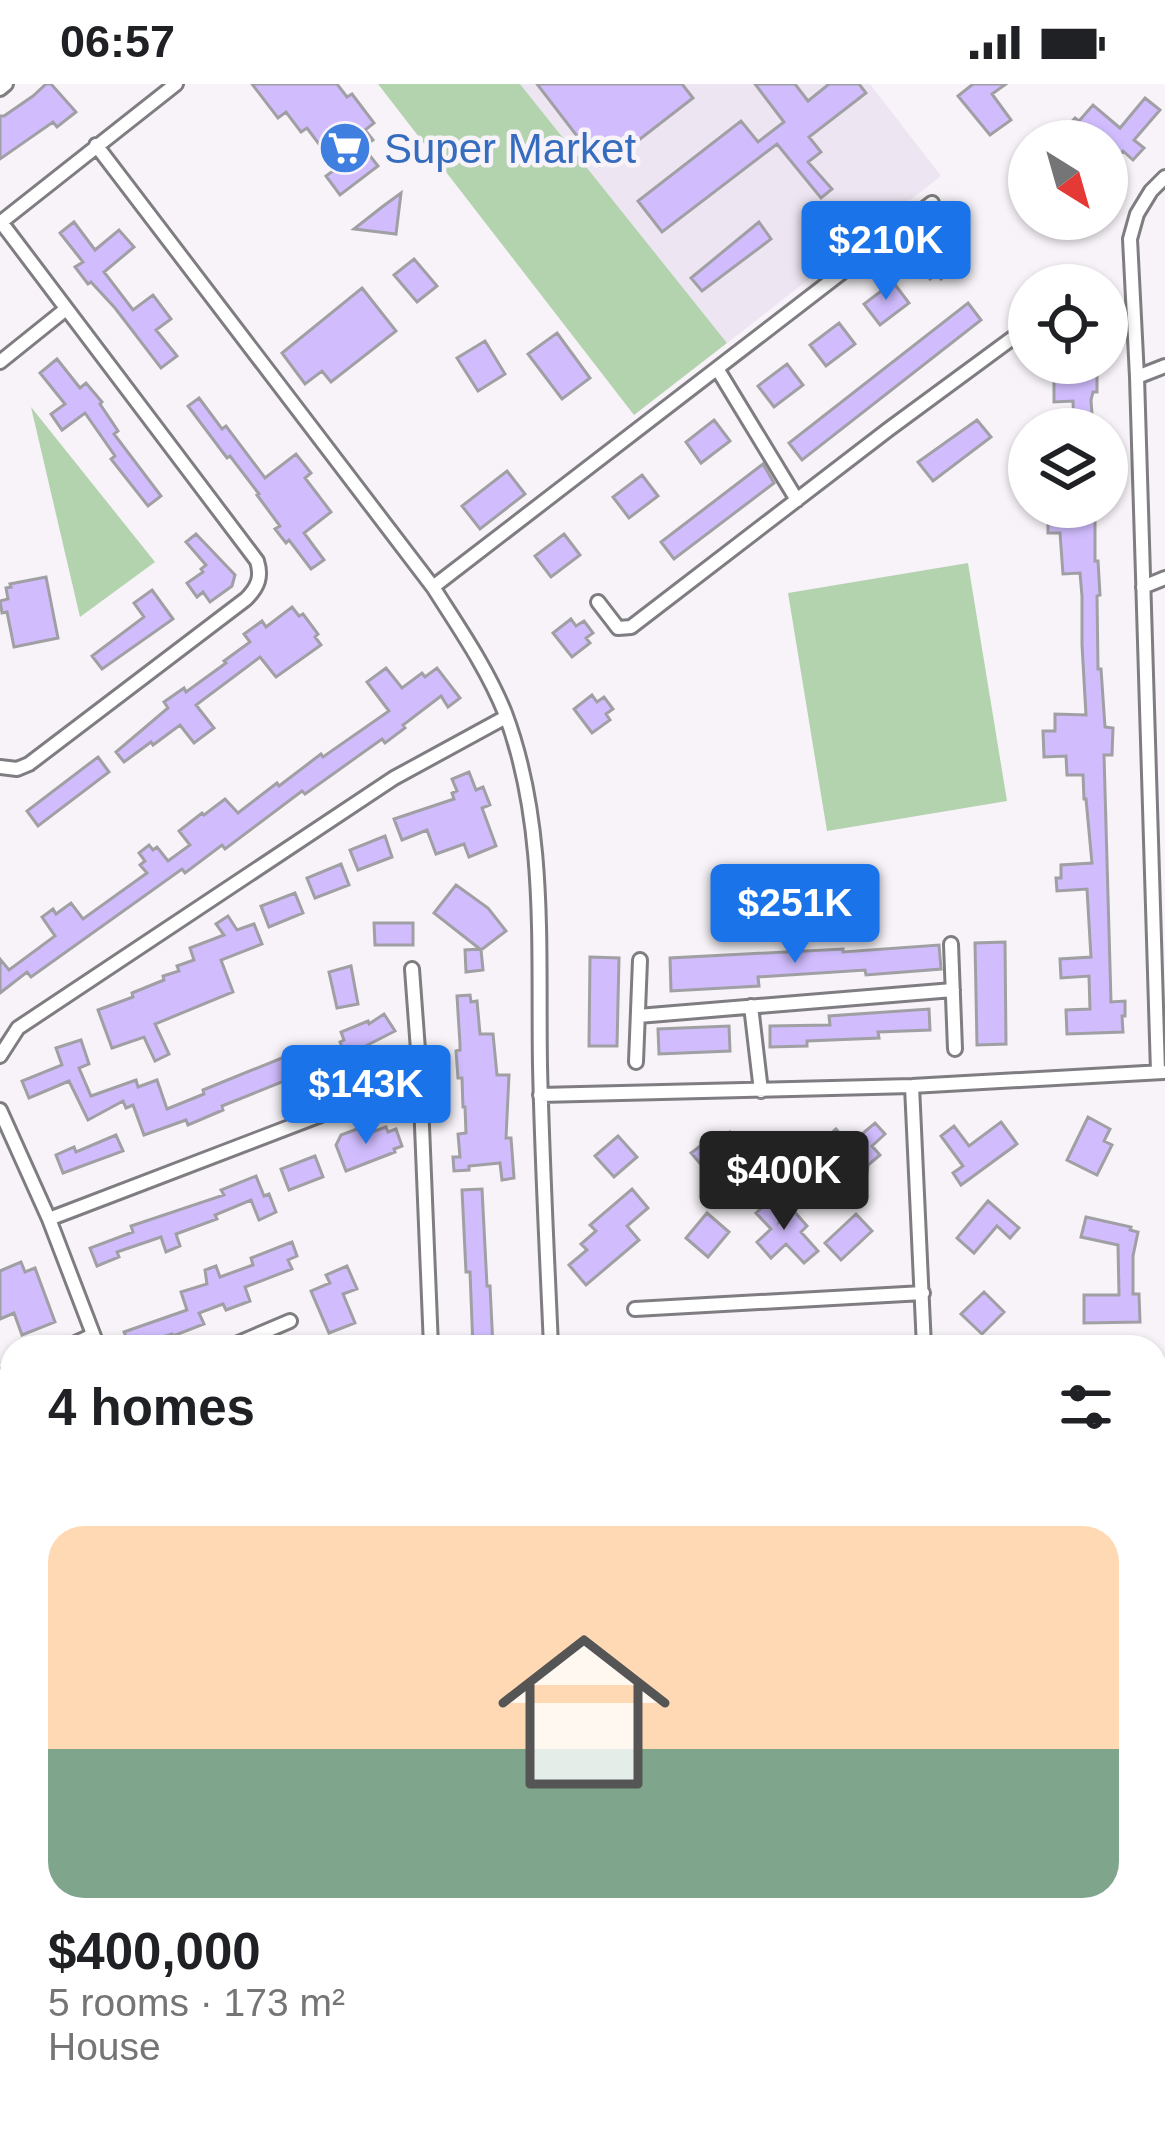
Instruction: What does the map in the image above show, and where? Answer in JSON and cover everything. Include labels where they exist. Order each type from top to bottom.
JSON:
[{"type":"street","points":[[0,767],[17,769],[29,764],[246,598],[259,580],[257,561],[1,223],[176,84]]},
{"type":"street","points":[[96,145],[433,587],[478,657],[506,717],[528,796],[536,852],[550,1335]]},
{"type":"street","points":[[540,1095],[912,1086],[1161,1072],[1160,947],[1149,792],[1130,239],[1137,214],[1165,177]]},
{"type":"street","points":[[433,587],[932,203]]},
{"type":"street","points":[[0,362],[66,309]]},
{"type":"street","points":[[598,602],[618,628],[631,627],[1008,342]]},
{"type":"street","points":[[1138,377],[1165,366]]},
{"type":"street","points":[[718,370],[797,500]]},
{"type":"street","points":[[1143,587],[1165,578]]},
{"type":"street","points":[[0,1056],[18,1028],[394,778],[506,717]]},
{"type":"street","points":[[1149,792],[1165,785]]},
{"type":"street","points":[[951,944],[955,1049]]},
{"type":"street","points":[[636,1062],[640,960]]},
{"type":"street","points":[[412,969],[431,1335]]},
{"type":"street","points":[[638,1016],[953,990]]},
{"type":"street","points":[[752,1006],[761,1091]]},
{"type":"street","points":[[50,1220],[420,1077]]},
{"type":"street","points":[[912,1086],[924,1335]]},
{"type":"street","points":[[0,1110],[50,1220],[93,1335]]},
{"type":"street","points":[[635,1309],[922,1293]]},
{"type":"street","points":[[257,1335],[290,1321]]},
{"type":"shaded area","points":[[520,84],[870,84],[941,176],[727,343]]},
{"type":"green space","points":[[378,84],[520,84],[727,343],[634,415]]},
{"type":"green space","points":[[31,407],[155,562],[80,617]]},
{"type":"green space","points":[[968,563],[1007,801],[827,831],[788,593]]},
{"type":"building","points":[[46,84],[76,112],[0,159],[0,116]]},
{"type":"building","points":[[252,84],[337,84],[347,97],[352,94],[374,123],[365,130],[373,140],[363,147],[378,166],[340,195],[326,176],[337,168],[307,128],[301,132],[286,112],[278,118]]},
{"type":"building","points":[[537,84],[682,84],[693,98],[600,166]]},
{"type":"building","points":[[755,84],[795,84],[808,101],[829,84],[859,84],[866,93],[809,137],[821,152],[808,162],[832,189],[821,198],[777,144],[662,232],[638,201],[741,121],[758,142],[784,122]]},
{"type":"building","points":[[973,84],[1006,84],[992,94],[1011,120],[990,135],[958,96]]},
{"type":"building","points":[[1145,98],[1160,110],[1134,140],[1144,148],[1133,160],[1128,156],[1127,120]]},
{"type":"building","points":[[1093,105],[1111,120],[1080,120]]},
{"type":"building","points":[[401,193],[396,234],[354,229],[382,207]]},
{"type":"building","points":[[74,222],[95,250],[119,230],[134,247],[104,272],[133,310],[153,295],[171,319],[156,330],[177,356],[161,368],[115,308],[75,267],[83,262],[60,233]]},
{"type":"building","points":[[759,222],[771,239],[702,291],[691,278]]},
{"type":"building","points":[[951,239],[961,252],[954,258],[959,265],[941,279],[937,274],[930,279],[919,263]]},
{"type":"building","points":[[414,259],[437,286],[417,302],[394,275]]},
{"type":"building","points":[[893,282],[909,303],[880,325],[864,304]]},
{"type":"building","points":[[362,288],[396,331],[331,382],[322,371],[305,384],[282,353]]},
{"type":"building","points":[[968,303],[981,320],[802,460],[789,443]]},
{"type":"building","points":[[839,323],[855,344],[826,366],[810,345]]},
{"type":"building","points":[[557,333],[590,378],[562,399],[528,354]]},
{"type":"building","points":[[485,341],[505,374],[478,391],[457,358]]},
{"type":"building","points":[[57,359],[80,388],[86,383],[102,402],[118,431],[114,434],[161,496],[148,506],[111,459],[115,456],[85,413],[62,430],[51,414],[65,404],[40,373]]},
{"type":"building","points":[[787,364],[803,385],[774,407],[758,386]]},
{"type":"building","points":[[1054,384],[1097,384],[1092,408],[1073,408],[1073,401],[1054,402]]},
{"type":"building","points":[[199,398],[265,478],[296,454],[311,473],[305,478],[331,512],[304,533],[324,560],[311,569],[275,529],[280,526],[259,494],[188,406]]},
{"type":"building","points":[[714,420],[730,441],[701,463],[686,442]]},
{"type":"building","points":[[977,420],[991,437],[933,481],[918,462]]},
{"type":"building","points":[[763,464],[774,483],[674,559],[661,542]]},
{"type":"building","points":[[507,471],[525,494],[480,529],[462,506]]},
{"type":"building","points":[[642,475],[658,496],[629,518],[613,497]]},
{"type":"building","points":[[1048,528],[1095,528],[1098,669],[1105,727],[1113,728],[1112,755],[1104,755],[1111,1002],[1125,1001],[1123,1032],[1067,1034],[1066,1010],[1090,1009],[1089,976],[1061,978],[1060,959],[1091,957],[1087,889],[1057,891],[1056,878],[1061,878],[1061,865],[1092,863],[1083,775],[1067,775],[1066,756],[1044,757],[1043,731],[1055,731],[1055,714],[1086,715],[1082,596],[1080,573],[1063,574],[1060,533],[1048,533]]},
{"type":"building","points":[[196,534],[235,575],[232,586],[210,602],[203,592],[197,597],[187,583],[206,565],[186,542]]},
{"type":"building","points":[[564,534],[580,555],[551,577],[535,556]]},
{"type":"building","points":[[46,577],[58,638],[14,647],[0,601],[8,599],[10,584]]},
{"type":"building","points":[[152,590],[173,619],[102,669],[92,656],[144,617],[134,603]]},
{"type":"building","points":[[292,607],[299,616],[303,614],[321,645],[276,677],[260,657],[196,705],[214,728],[194,743],[180,725],[124,762],[116,752],[168,708],[164,702],[226,663],[250,642],[244,634],[262,621],[266,627]]},
{"type":"building","points":[[571,619],[576,626],[584,621],[593,633],[586,638],[590,643],[572,657],[553,633]]},
{"type":"building","points":[[386,668],[402,688],[437,668],[460,698],[448,707],[441,696],[385,743],[382,739],[225,849],[222,845],[185,873],[182,869],[31,977],[27,972],[0,993],[0,959],[9,970],[55,936],[42,917],[53,909],[56,914],[71,903],[83,919],[147,873],[139,853],[149,845],[153,850],[157,847],[168,861],[190,845],[179,831],[202,813],[225,799],[238,813],[389,711],[367,682]]},
{"type":"building","points":[[592,695],[597,702],[604,697],[613,709],[606,714],[610,720],[592,733],[574,709]]},
{"type":"building","points":[[98,757],[109,772],[38,826],[27,811]]},
{"type":"building","points":[[469,772],[476,790],[483,787],[490,805],[482,808],[496,846],[469,857],[464,844],[436,854],[427,830],[402,840],[394,819],[454,799],[452,793],[457,791],[452,779]]},
{"type":"building","points":[[385,836],[392,857],[358,870],[350,850]]},
{"type":"building","points":[[341,864],[349,885],[315,898],[307,878]]},
{"type":"building","points":[[456,885],[488,908],[506,931],[481,950],[483,970],[466,972],[465,950],[480,949],[434,913]]},
{"type":"building","points":[[295,893],[303,913],[269,927],[261,906]]},
{"type":"building","points":[[228,916],[237,930],[254,924],[262,944],[221,960],[233,992],[155,1024],[169,1054],[155,1061],[144,1037],[112,1048],[98,1010],[179,971],[177,966],[194,960],[190,948],[224,935],[216,924]]},
{"type":"building","points":[[374,923],[413,923],[413,945],[375,945]]},
{"type":"building","points":[[1005,942],[1006,1044],[977,1045],[975,943]]},
{"type":"building","points":[[939,945],[941,969],[758,977],[759,986],[671,991],[670,958]]},
{"type":"building","points":[[590,957],[619,958],[617,1046],[589,1046]]},
{"type":"building","points":[[351,966],[358,1004],[337,1008],[329,972]]},
{"type":"building","points":[[470,995],[471,1002],[477,1001],[480,1034],[493,1034],[497,1075],[509,1075],[506,1138],[511,1138],[514,1178],[502,1180],[500,1163],[454,1171],[453,1157],[460,1157],[458,1134],[466,1133],[456,1051],[460,1050],[457,996]]},
{"type":"building","points":[[929,1009],[930,1030],[770,1047],[770,1026],[830,1025],[829,1016]]},
{"type":"building","points":[[384,1014],[395,1031],[346,1056],[341,1032]]},
{"type":"building","points":[[729,1026],[730,1051],[659,1054],[658,1029]]},
{"type":"building","points":[[81,1040],[89,1064],[79,1068],[91,1096],[136,1080],[138,1087],[157,1080],[167,1109],[304,1049],[314,1069],[188,1125],[186,1120],[144,1135],[133,1105],[126,1108],[123,1101],[88,1120],[69,1081],[29,1098],[22,1081],[62,1065],[56,1048]]},
{"type":"building","points":[[1088,1117],[1110,1129],[1104,1141],[1112,1145],[1097,1175],[1067,1160]]},
{"type":"building","points":[[1001,1122],[1017,1144],[961,1185],[953,1173],[963,1166],[941,1136],[954,1126],[969,1146]]},
{"type":"building","points":[[875,1123],[885,1134],[872,1146],[880,1155],[868,1165],[867,1173],[853,1169],[843,1179],[835,1170],[827,1177],[807,1155],[836,1129],[849,1145]]},
{"type":"building","points":[[386,1127],[388,1132],[396,1129],[402,1146],[346,1171],[336,1145],[341,1135],[357,1129],[364,1135]]},
{"type":"building","points":[[730,1132],[748,1154],[721,1176],[710,1163],[704,1168],[691,1153],[707,1141],[711,1147]]},
{"type":"building","points":[[116,1135],[123,1151],[63,1173],[56,1155]]},
{"type":"building","points":[[618,1136],[637,1157],[614,1177],[595,1156]]},
{"type":"building","points":[[315,1156],[323,1177],[289,1190],[281,1169]]},
{"type":"building","points":[[256,1176],[276,1212],[259,1220],[251,1200],[176,1234],[180,1246],[166,1252],[161,1237],[117,1252],[119,1257],[97,1266],[90,1248],[133,1232],[131,1226],[224,1195],[221,1190]]},
{"type":"building","points":[[482,1189],[492,1335],[473,1335],[462,1190]]},
{"type":"building","points":[[632,1189],[648,1208],[627,1226],[639,1240],[586,1285],[569,1265],[587,1250],[581,1244],[596,1231],[590,1225]]},
{"type":"building","points":[[772,1198],[780,1206],[779,1222],[793,1210],[807,1226],[801,1232],[818,1251],[804,1263],[786,1244],[771,1258],[757,1242],[771,1229],[756,1213]]},
{"type":"building","points":[[988,1201],[1019,1228],[1010,1238],[997,1226],[974,1253],[957,1238]]},
{"type":"building","points":[[707,1213],[729,1232],[708,1257],[686,1238]]},
{"type":"building","points":[[856,1214],[872,1231],[841,1260],[825,1243]]},
{"type":"building","points":[[1086,1217],[1138,1232],[1133,1294],[1139,1294],[1140,1322],[1084,1323],[1084,1295],[1119,1295],[1118,1245],[1081,1237]]},
{"type":"building","points":[[292,1242],[297,1256],[288,1260],[292,1269],[245,1287],[250,1301],[199,1313],[204,1324],[176,1335],[125,1335],[187,1310],[181,1292],[207,1284],[205,1270],[216,1266],[220,1277],[253,1265],[251,1258]]},
{"type":"building","points":[[21,1262],[25,1272],[35,1268],[55,1322],[22,1335],[14,1313],[0,1319],[0,1271]]},
{"type":"building","points":[[347,1266],[357,1289],[343,1294],[355,1323],[329,1333],[311,1291],[330,1283],[326,1275]]},
{"type":"building","points":[[984,1292],[1004,1312],[982,1334],[961,1314]]},
{"type":"place","name":"Super Market","points":[[345,148]]}]
